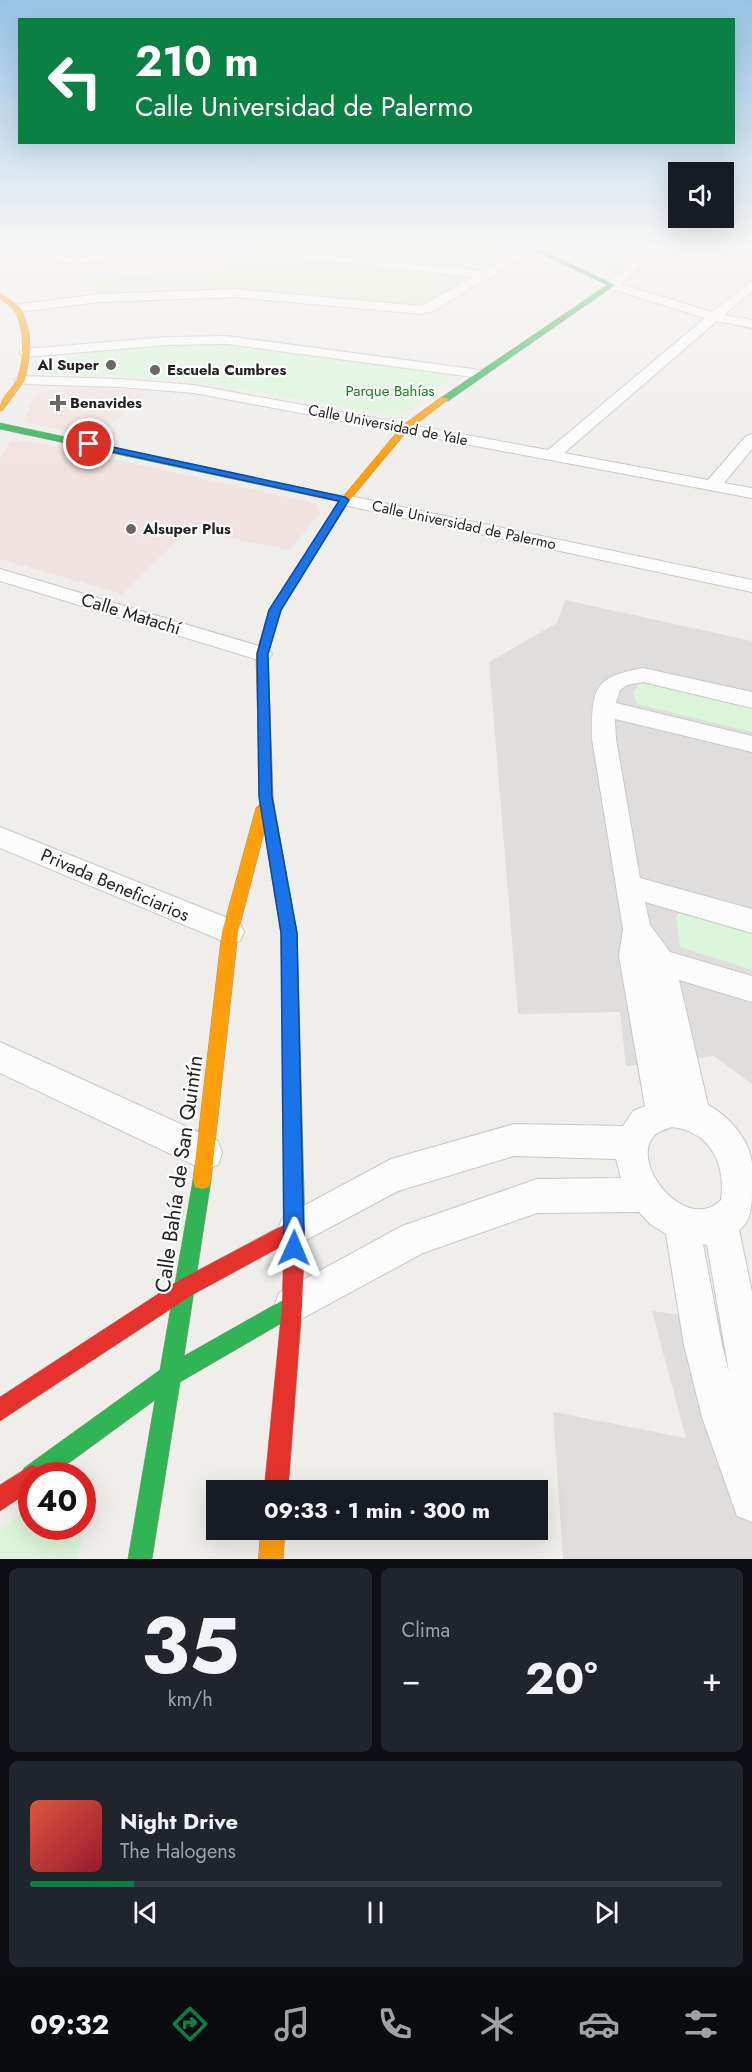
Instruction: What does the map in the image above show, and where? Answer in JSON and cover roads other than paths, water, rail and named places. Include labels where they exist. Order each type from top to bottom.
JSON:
[{"type":"street","points":[[0,408],[21,380],[26,353],[25,331],[21,319]]},
{"type":"street","name":"Calle Bahía de San Quintín","points":[[277,1480],[292,1306],[295,1229],[289,933],[266,797],[262,654],[275,610],[345,500],[405,428],[562,319]]},
{"type":"street","points":[[551,456],[712,319]]},
{"type":"street","points":[[724,319],[752,324]]},
{"type":"street","points":[[26,353],[167,340],[227,340],[480,374]]},
{"type":"street","name":"Calle Universidad de Yale","points":[[21,380],[120,383],[194,389],[752,493]]},
{"type":"street","name":"Calle Universidad de Palermo","points":[[0,426],[752,586]]},
{"type":"street","points":[[712,486],[752,439]]},
{"type":"street","name":"Calle Matachí","points":[[0,575],[262,654]]},
{"type":"street","points":[[678,1114],[644,948],[628,886],[604,739],[603,708],[610,686],[621,679],[643,675],[752,700]]},
{"type":"street","points":[[603,708],[752,744]]},
{"type":"street","name":"Calle Bahía de San Quintín","points":[[140,1559],[206,1153],[230,932],[266,797]]},
{"type":"street","name":"Privada Beneficiarios","points":[[0,837],[230,932]]},
{"type":"street","points":[[628,886],[752,921]]},
{"type":"street","points":[[644,948],[752,989]]},
{"type":"street","points":[[0,1057],[206,1153]]},
{"type":"street","points":[[678,1114],[713,1125],[740,1144],[739,1156],[748,1194],[720,1224],[696,1227],[682,1224],[655,1208],[635,1178],[631,1159],[632,1143],[639,1129],[648,1119],[678,1114]]},
{"type":"street","points":[[0,1410],[185,1288],[392,1176],[514,1140],[632,1143]]},
{"type":"street","points":[[51,1462],[170,1376],[414,1238],[537,1196],[645,1195]]},
{"type":"street","points":[[682,1224],[703,1345],[742,1413]]},
{"type":"street","points":[[720,1224],[745,1347],[742,1413],[752,1501]]},
{"type":"street","points":[[0,1499],[18,1486]]},
{"type":"street","points":[[271,1559],[272,1540]]},
{"type":"place","name":"Al Super","points":[[111,365]]},
{"type":"place","name":"Escuela Cumbres","points":[[155,370]]},
{"type":"place","name":"Benavides","points":[[58,403]]},
{"type":"place","name":"Alsuper Plus","points":[[131,529]]},
{"type":"park label","name":"Parque Bahías","points":[[390,391]]}]
